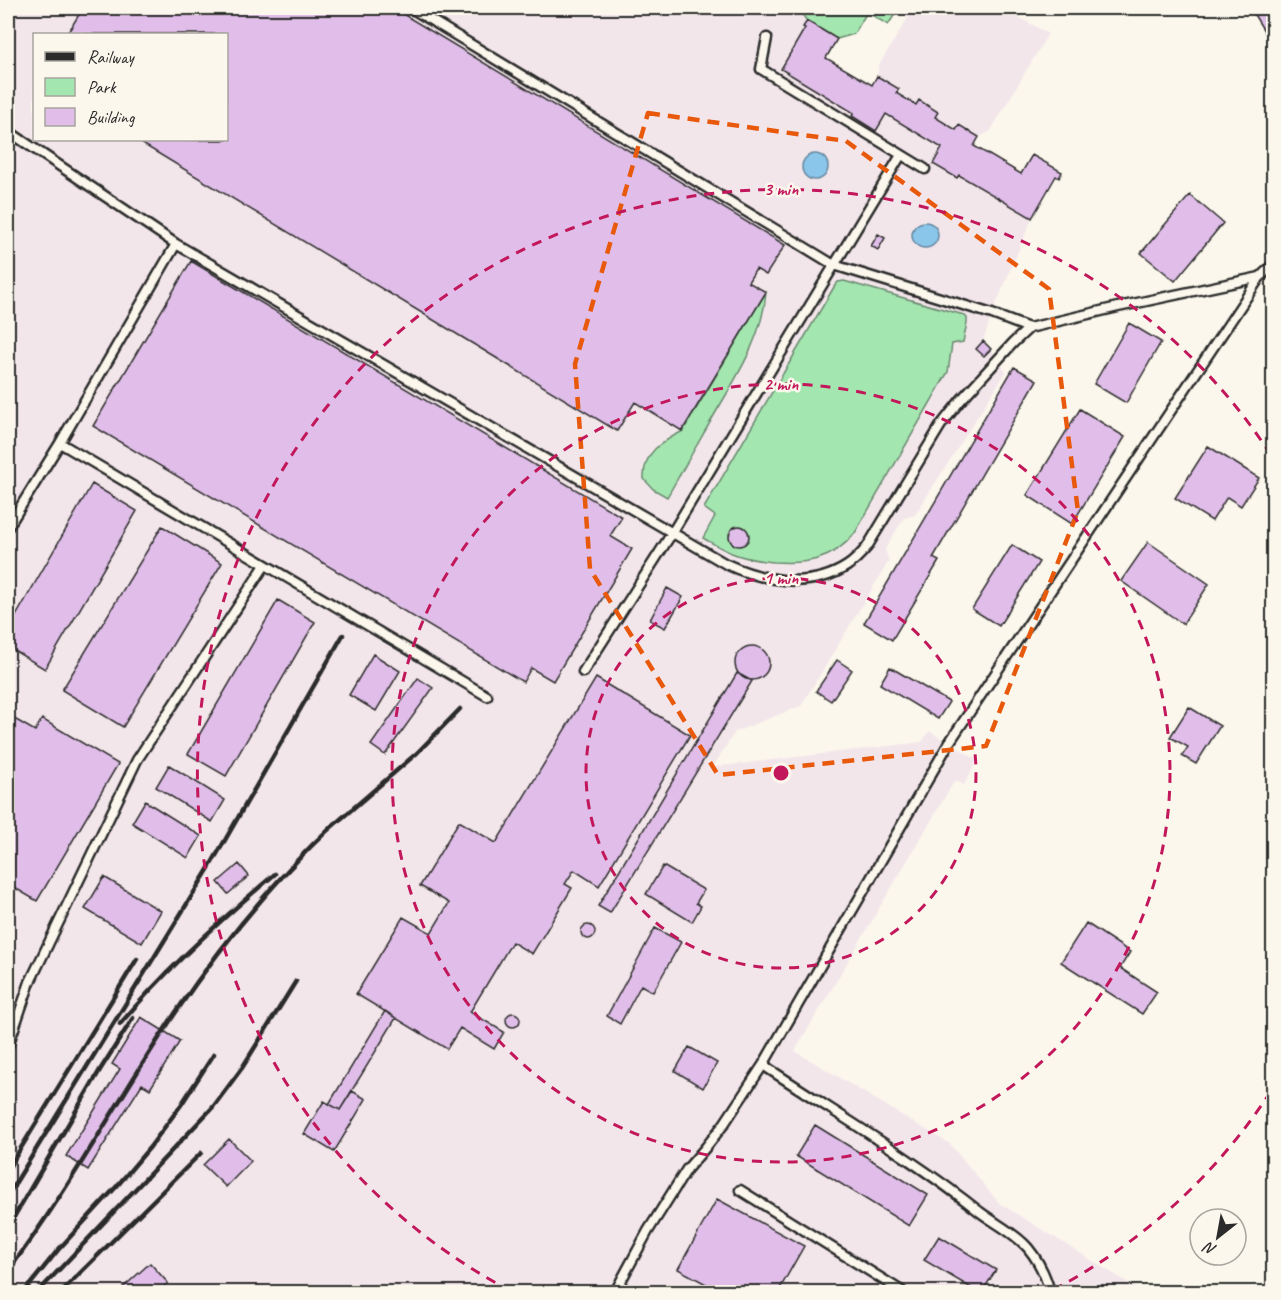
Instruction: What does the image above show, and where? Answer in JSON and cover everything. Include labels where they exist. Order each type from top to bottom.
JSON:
[{"type":"lane","points":[[411,8],[834,265],[992,314],[1029,328]]},
{"type":"lane","points":[[767,38],[761,69],[925,170]]},
{"type":"lane","points":[[8,131],[176,244],[726,564],[743,572],[778,580],[795,581],[823,577],[843,569],[857,558],[867,547],[941,425],[960,401],[1029,328],[1260,277]]},
{"type":"lane","points":[[583,672],[672,533],[901,155]]},
{"type":"lane","points":[[8,527],[60,443],[176,244]]},
{"type":"lane","points":[[615,1293],[671,1193],[687,1169],[724,1124],[763,1065],[949,743],[1260,277],[1274,264]]},
{"type":"lane","points":[[60,443],[487,696]]},
{"type":"lane","points":[[8,1046],[30,982],[137,760],[265,565]]},
{"type":"lane","points":[[763,1065],[953,1190],[1012,1234],[1028,1248],[1043,1271],[1050,1293]]},
{"type":"lane","points":[[740,1190],[903,1293]]},
{"type":"highlighted area","points":[[648,113],[846,141],[1049,289],[1078,511],[986,746],[718,775],[590,569],[575,364]]},
{"type":"shaded area","points":[[8,8],[797,8],[807,21],[837,39],[826,58],[871,85],[877,76],[879,65],[914,8],[1003,8],[1048,34],[990,132],[979,137],[974,146],[1021,174],[1032,155],[1062,172],[1059,178],[1056,177],[1032,218],[983,341],[1006,372],[915,515],[904,518],[885,549],[889,561],[801,706],[735,732],[713,767],[922,742],[929,731],[978,760],[964,785],[955,780],[795,1051],[950,1144],[999,1203],[1143,1292],[8,1292]]},
{"type":"green space","points":[[797,8],[899,8],[888,25],[867,12],[854,34],[837,39],[807,21]]},
{"type":"green space","points":[[844,281],[964,315],[967,323],[963,342],[952,344],[948,372],[855,533],[846,542],[828,555],[809,561],[765,561],[746,558],[703,538],[715,516],[704,508],[834,287],[838,282]]},
{"type":"green space","points":[[766,292],[760,324],[748,355],[667,497],[653,489],[644,479],[644,470],[650,455],[667,439],[683,431]]},
{"type":"water","points":[[815,154],[824,158],[828,167],[824,176],[815,180],[806,176],[802,167],[806,158]]},
{"type":"water","points":[[925,222],[934,226],[938,235],[934,244],[925,248],[916,244],[912,235],[916,226]]},
{"type":"building","points":[[83,8],[393,8],[785,245],[766,275],[756,269],[748,282],[766,292],[682,431],[635,402],[617,431],[138,141],[228,141],[228,33],[68,33]]},
{"type":"building","points":[[1263,8],[1274,8],[1274,47],[1253,13]]},
{"type":"building","points":[[807,21],[837,39],[826,58],[872,85],[877,76],[899,89],[896,93],[916,105],[919,100],[938,112],[935,117],[956,130],[959,125],[979,137],[974,146],[1021,174],[1032,155],[1062,172],[1059,178],[1056,176],[1032,218],[959,175],[957,178],[933,164],[942,148],[886,114],[876,131],[852,116],[854,113],[781,69]]},
{"type":"building","points":[[1190,195],[1223,223],[1175,281],[1141,253]]},
{"type":"building","points":[[878,234],[885,238],[878,250],[871,246]]},
{"type":"building","points":[[191,261],[622,517],[610,536],[632,549],[553,681],[531,668],[523,682],[93,426]]},
{"type":"building","points":[[1129,323],[1161,342],[1126,403],[1094,384]]},
{"type":"building","points":[[983,341],[991,349],[984,356],[976,349]]},
{"type":"building","points":[[1014,367],[1037,380],[933,558],[939,561],[892,640],[864,623]]},
{"type":"building","points":[[1080,409],[1125,437],[1072,524],[1027,495]]},
{"type":"building","points":[[1208,446],[1259,478],[1241,506],[1227,497],[1212,521],[1175,498]]},
{"type":"building","points":[[92,484],[137,511],[45,669],[8,647],[8,630]]},
{"type":"building","points":[[162,526],[222,563],[123,727],[62,690]]},
{"type":"building","points":[[739,526],[746,529],[749,536],[746,543],[739,546],[732,543],[729,536],[732,529]]},
{"type":"building","points":[[1148,542],[1209,584],[1183,624],[1121,581]]},
{"type":"building","points":[[1012,545],[1039,562],[999,626],[972,609]]},
{"type":"building","points":[[667,588],[683,597],[665,628],[650,620]]},
{"type":"building","points":[[278,600],[315,622],[226,776],[188,754]]},
{"type":"building","points":[[752,646],[764,651],[769,663],[764,675],[752,680],[740,675],[735,663],[740,651]]},
{"type":"building","points":[[373,654],[400,671],[376,711],[349,695]]},
{"type":"building","points":[[837,660],[852,670],[831,701],[816,691]]},
{"type":"building","points":[[890,667],[949,702],[938,719],[880,684]]},
{"type":"building","points":[[737,673],[752,681],[610,913],[598,906]]},
{"type":"building","points":[[418,678],[433,688],[385,755],[371,745]]},
{"type":"building","points":[[596,678],[690,735],[599,886],[574,870],[565,884],[572,888],[532,954],[512,942],[470,1012],[504,1032],[494,1049],[460,1028],[447,1049],[356,994],[403,917],[431,933],[449,903],[420,886],[459,821],[496,843]]},
{"type":"building","points":[[1189,707],[1220,726],[1196,764],[1182,756],[1188,747],[1170,737]]},
{"type":"building","points":[[11,717],[35,731],[42,719],[118,764],[37,901],[8,884],[8,723]]},
{"type":"building","points":[[169,765],[225,800],[212,822],[156,787]]},
{"type":"building","points":[[145,801],[201,836],[188,858],[132,823]]},
{"type":"building","points":[[239,864],[249,876],[228,894],[218,882]]},
{"type":"building","points":[[663,866],[704,890],[696,903],[701,906],[692,922],[646,894]]},
{"type":"building","points":[[104,877],[161,911],[142,943],[85,909]]},
{"type":"building","points":[[1086,923],[1130,952],[1120,968],[1157,992],[1142,1014],[1061,962]]},
{"type":"building","points":[[588,925],[593,927],[595,932],[593,937],[588,939],[583,937],[581,932],[583,927]]},
{"type":"building","points":[[655,928],[681,942],[653,992],[641,985],[620,1024],[607,1016]]},
{"type":"building","points":[[385,1011],[396,1018],[340,1110],[329,1104]]},
{"type":"building","points":[[513,1013],[518,1015],[520,1020],[518,1025],[513,1027],[508,1025],[506,1020],[508,1015]]},
{"type":"building","points":[[141,1017],[180,1041],[150,1089],[142,1084],[88,1170],[66,1156],[120,1069],[112,1064]]},
{"type":"building","points":[[689,1047],[717,1063],[703,1088],[675,1071]]},
{"type":"building","points":[[352,1091],[366,1099],[334,1152],[304,1134],[324,1101],[340,1110]]},
{"type":"building","points":[[815,1125],[928,1195],[909,1226],[796,1156]]},
{"type":"building","points":[[229,1139],[251,1161],[226,1187],[203,1165]]},
{"type":"building","points":[[717,1199],[804,1246],[778,1292],[721,1292],[678,1269]]},
{"type":"building","points":[[939,1236],[996,1270],[982,1292],[978,1292],[924,1260]]},
{"type":"building","points":[[150,1263],[168,1283],[157,1292],[118,1292]]},
{"type":"railway","points":[[8,1195],[209,868],[343,635]]},
{"type":"railway","points":[[328,830],[417,753],[460,709]]},
{"type":"railway","points":[[8,1271],[52,1208],[176,1012],[212,962],[290,867],[334,824]]},
{"type":"railway","points":[[120,1024],[194,946],[275,874]]},
{"type":"railway","points":[[8,1169],[137,959]]},
{"type":"railway","points":[[38,1292],[213,1107],[242,1068],[296,981]]},
{"type":"railway","points":[[8,1227],[133,1018]]},
{"type":"railway","points":[[24,1292],[58,1250],[150,1147],[214,1054]]},
{"type":"railway","points":[[61,1292],[201,1153]]}]
